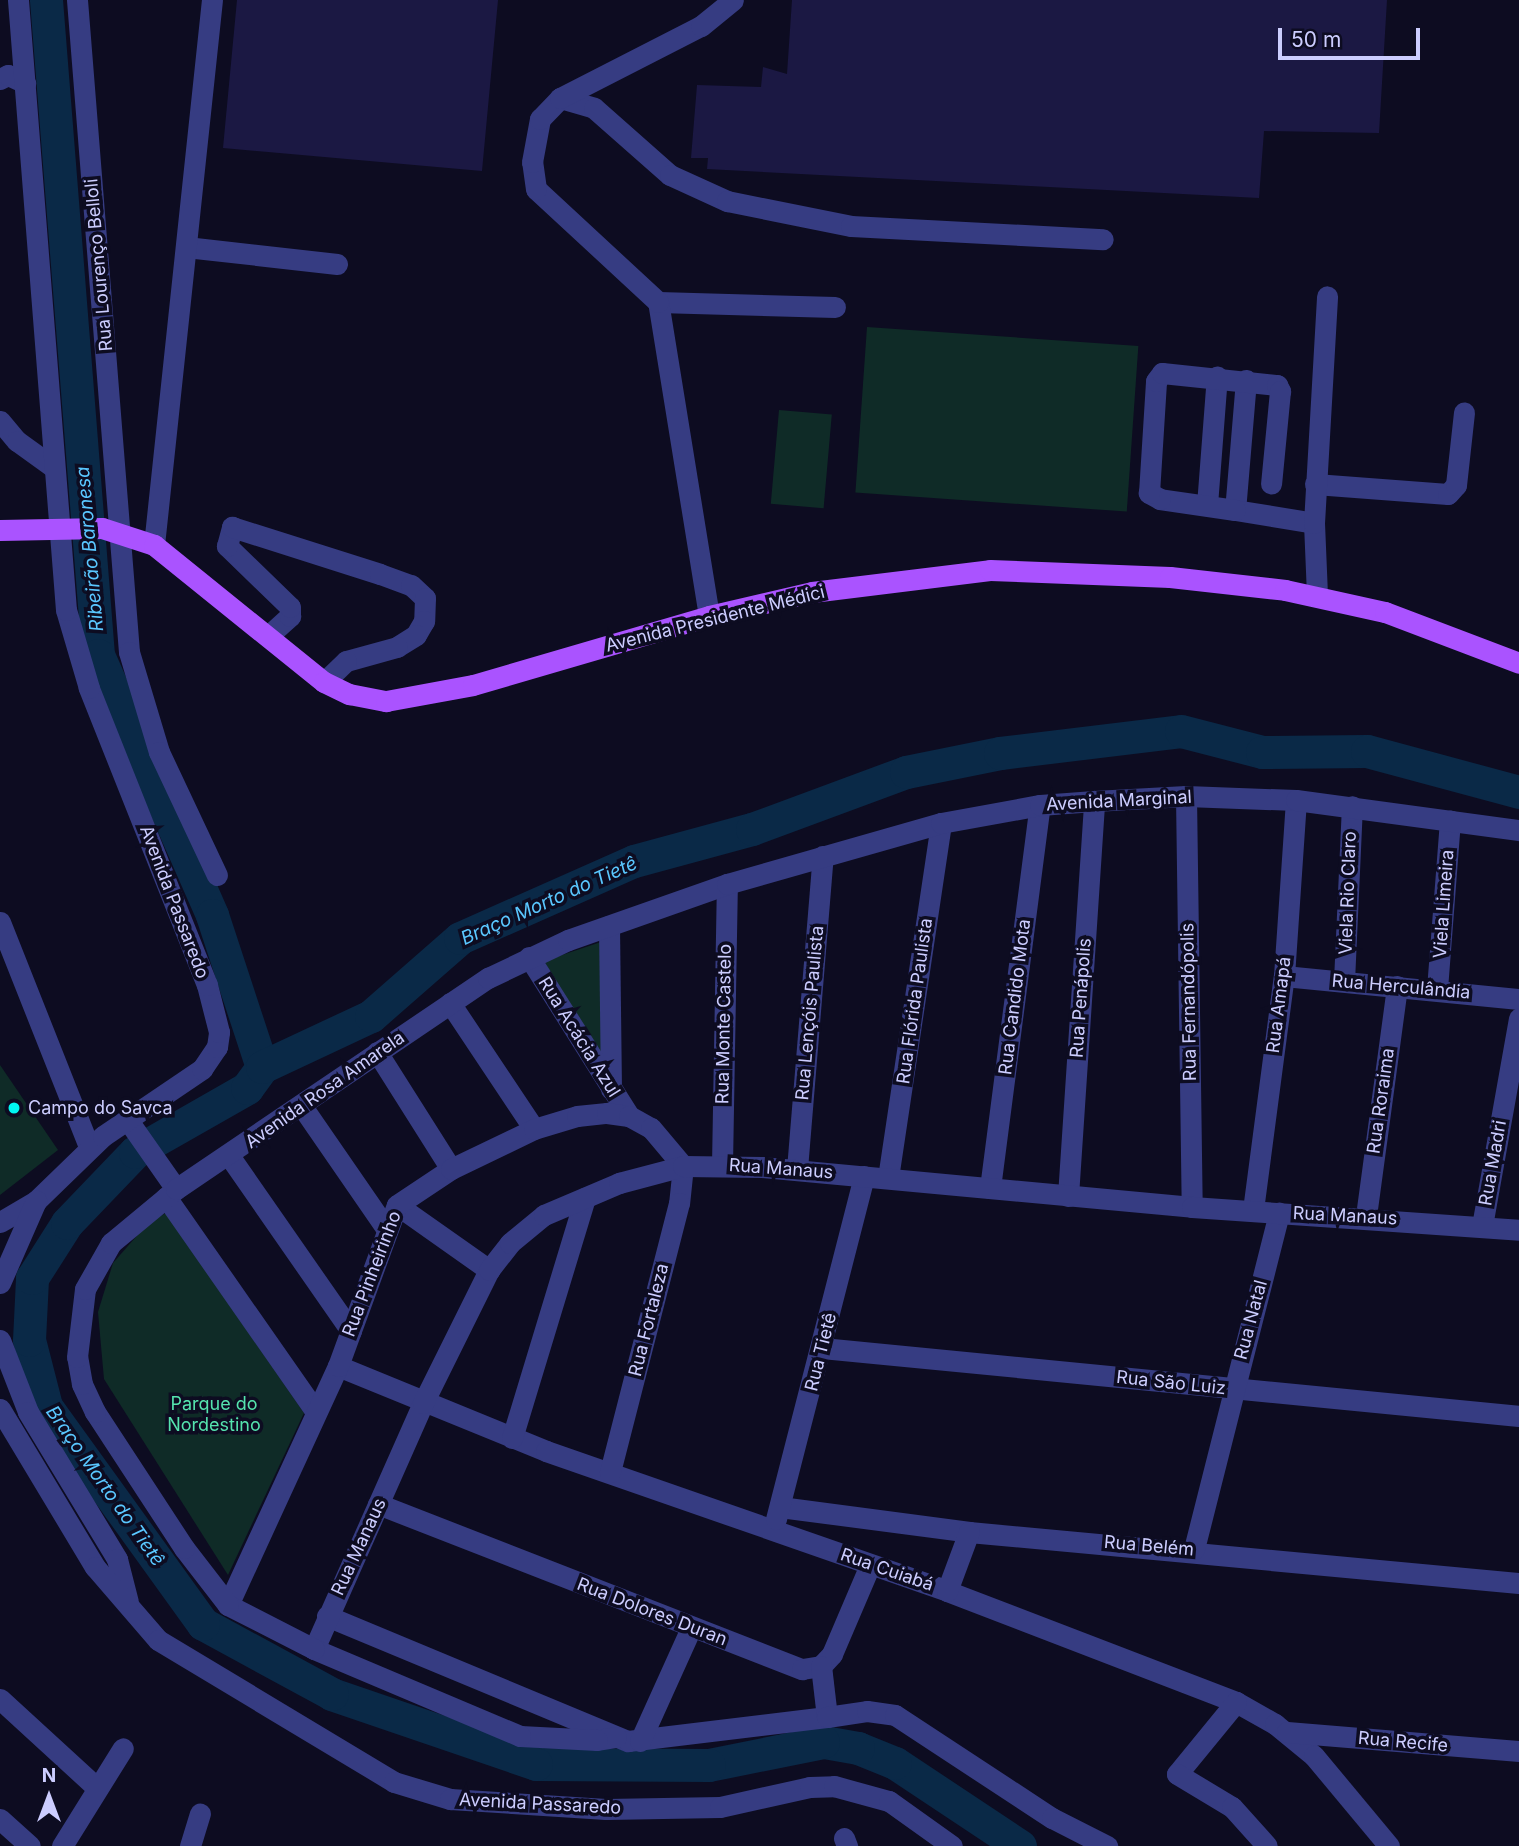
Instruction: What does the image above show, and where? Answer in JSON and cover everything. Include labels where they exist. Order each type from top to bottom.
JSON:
[{"type":"main road","name":"Avenida Presidente Médici","points":[[0,530],[112,529],[154,545],[324,682],[349,694],[386,701],[423,697],[709,616],[812,592],[990,570],[1170,577],[1317,596],[1434,628],[1519,663]]},
{"type":"street","points":[[18,0],[53,467],[65,528]]},
{"type":"street","name":"Rua Lourenço Belloli","points":[[77,0],[112,529],[129,652],[159,752],[217,875]]},
{"type":"street","points":[[154,545],[212,0]]},
{"type":"street","points":[[709,616],[657,302],[536,190],[532,162],[540,119],[560,98],[701,26],[733,0]]},
{"type":"street","points":[[0,79],[8,75],[25,83]]},
{"type":"street","points":[[560,98],[594,108],[670,175],[727,201],[851,226],[1103,239]]},
{"type":"street","points":[[186,247],[337,264]]},
{"type":"street","points":[[1317,596],[1315,484],[1327,296]]},
{"type":"street","points":[[657,302],[835,307]]},
{"type":"street","points":[[1271,484],[1280,391],[1274,384],[1168,371],[1158,376],[1147,487],[1155,498],[1314,523]]},
{"type":"street","points":[[1207,505],[1216,376]]},
{"type":"street","points":[[1235,510],[1246,380]]},
{"type":"street","points":[[1315,484],[1448,494],[1455,485],[1464,412]]},
{"type":"street","points":[[0,421],[17,441],[53,467]]},
{"type":"street","points":[[268,636],[290,616],[290,607],[227,545],[232,527],[411,585],[425,598],[424,621],[416,635],[397,647],[346,661],[324,682]]},
{"type":"street","name":"Avenida Passaredo","points":[[0,1222],[36,1201],[89,1147],[202,1069],[217,1047],[219,1032],[207,985],[74,643],[65,528]]},
{"type":"street","name":"Avenida Marginal","points":[[727,884],[941,823],[1040,805],[1094,801],[1186,796],[1296,800],[1519,830]]},
{"type":"street","name":"Rua Fernandópolis","points":[[1186,796],[1192,1207]]},
{"type":"street","name":"Rua Amapá","points":[[1253,1210],[1283,976],[1296,800]]},
{"type":"street","name":"Rua Penápolis","points":[[1068,1196],[1094,801]]},
{"type":"street","name":"Rua Candido Mota","points":[[990,1188],[1040,805]]},
{"type":"street","name":"Viela Rio Claro","points":[[1344,981],[1352,806]]},
{"type":"street","name":"Viela Limeira","points":[[1437,989],[1450,820]]},
{"type":"street","name":"Rua Flórida Paulista","points":[[888,1178],[941,823]]},
{"type":"street","name":"Rua Lençóis Paulista","points":[[797,1169],[823,856]]},
{"type":"street","name":"Avenida Rosa Amarela","points":[[228,1605],[184,1548],[94,1412],[76,1357],[85,1289],[111,1243],[171,1193],[230,1157],[450,1003],[529,957],[727,884]]},
{"type":"street","name":"Rua Monte Castelo","points":[[722,1165],[727,884]]},
{"type":"street","points":[[609,926],[611,1091]]},
{"type":"street","points":[[1,928],[89,1147]]},
{"type":"street","name":"Rua Acácia Azul","points":[[529,957],[629,1116]]},
{"type":"street","name":"Rua Herculândia","points":[[1283,976],[1519,999]]},
{"type":"street","name":"Rua Roraima","points":[[1366,1216],[1397,986]]},
{"type":"street","points":[[450,1003],[534,1129]]},
{"type":"street","name":"Rua Madri","points":[[1482,1226],[1519,1018]]},
{"type":"street","points":[[377,1052],[451,1169]]},
{"type":"street","points":[[301,1105],[386,1228]]},
{"type":"street","name":"Rua Pinheirinho","points":[[228,1605],[338,1366],[386,1228],[397,1205],[451,1169],[534,1129],[586,1115],[629,1116],[662,1136],[683,1166]]},
{"type":"street","points":[[127,1119],[171,1193],[316,1412]]},
{"type":"street","points":[[230,1157],[351,1331]]},
{"type":"street","name":"Rua Manaus","points":[[314,1648],[423,1403],[489,1270],[529,1226],[585,1198],[683,1166],[722,1165],[797,1169],[1192,1207],[1366,1216],[1519,1230]]},
{"type":"street","name":"Rua Fortaleza","points":[[610,1472],[679,1203],[683,1166]]},
{"type":"street","name":"Rua Tietê","points":[[773,1528],[822,1348],[864,1176]]},
{"type":"street","points":[[512,1438],[585,1198]]},
{"type":"street","name":"Avenida Passaredo","points":[[0,1283],[36,1201]]},
{"type":"street","points":[[397,1205],[489,1270]]},
{"type":"street","name":"Rua Natal","points":[[1194,1549],[1232,1389],[1279,1213]]},
{"type":"street","name":"Avenida Passaredo","points":[[0,1340],[28,1412],[117,1559],[128,1602]]},
{"type":"street","name":"Rua São Luiz","points":[[822,1348],[1519,1416]]},
{"type":"street","name":"Rua Cuiabá","points":[[338,1366],[512,1438],[947,1591],[1236,1702],[1287,1732],[1334,1776],[1389,1846]]},
{"type":"street","name":"Avenida Passaredo","points":[[0,1409],[95,1567],[128,1602],[158,1640],[331,1747],[419,1792],[488,1804],[658,1809],[720,1807],[810,1787],[834,1786],[889,1801],[952,1846]]},
{"type":"street","name":"Rua Dolores Duran","points":[[379,1504],[792,1667],[821,1666]]},
{"type":"street","name":"Rua Belém","points":[[780,1507],[969,1532],[1194,1549],[1519,1583]]},
{"type":"street","points":[[947,1591],[969,1532]]},
{"type":"street","points":[[827,1717],[821,1666],[839,1641],[870,1565]]},
{"type":"street","points":[[228,1605],[314,1648],[520,1736],[597,1740],[616,1737]]},
{"type":"street","points":[[327,1616],[616,1737],[640,1741],[867,1711],[895,1715],[1052,1818],[1107,1846]]},
{"type":"street","points":[[640,1741],[691,1628]]},
{"type":"street","points":[[0,1699],[97,1788]]},
{"type":"street","points":[[1236,1702],[1177,1774],[1232,1807],[1267,1846]]},
{"type":"street","name":"Rua Recife","points":[[1287,1732],[1519,1751]]},
{"type":"street","points":[[62,1846],[123,1748]]},
{"type":"street","points":[[190,1846],[200,1813]]},
{"type":"street","points":[[0,1819],[30,1846]]},
{"type":"green space","points":[[867,327],[1138,346],[1127,512],[855,493]]},
{"type":"green space","points":[[779,410],[832,415],[824,508],[771,504]]},
{"type":"green space","points":[[601,942],[605,1073],[544,961]]},
{"type":"green space","name":"Campo do Savca","points":[[0,1065],[58,1150],[0,1195]]},
{"type":"green space","name":"Parque do Nordestino","points":[[166,1213],[304,1413],[228,1575],[104,1379],[98,1312],[113,1263],[149,1222]]},
{"type":"building","points":[[237,0],[498,0],[482,171],[223,148]]},
{"type":"building","points":[[792,0],[1387,0],[1379,133],[1264,131],[1259,198],[707,169],[708,158],[691,158],[697,85],[761,87],[763,67],[787,74]]},
{"type":"waterway","name":"Ribeirão Baronesa","points":[[46,0],[98,655],[212,915],[262,1067]]},
{"type":"waterway","name":"Braço Morto do Tietê","points":[[1020,1846],[895,1763],[858,1748],[823,1742],[709,1765],[536,1764],[332,1694],[203,1624],[46,1406],[29,1340],[32,1278],[67,1223],[135,1152],[247,1088],[262,1067],[371,1016],[460,938],[634,861],[752,829],[906,772],[1000,753],[1181,731],[1262,752],[1367,751],[1519,792]]},
{"type":"place","name":"Campo do Savca","points":[[14,1108]]}]
